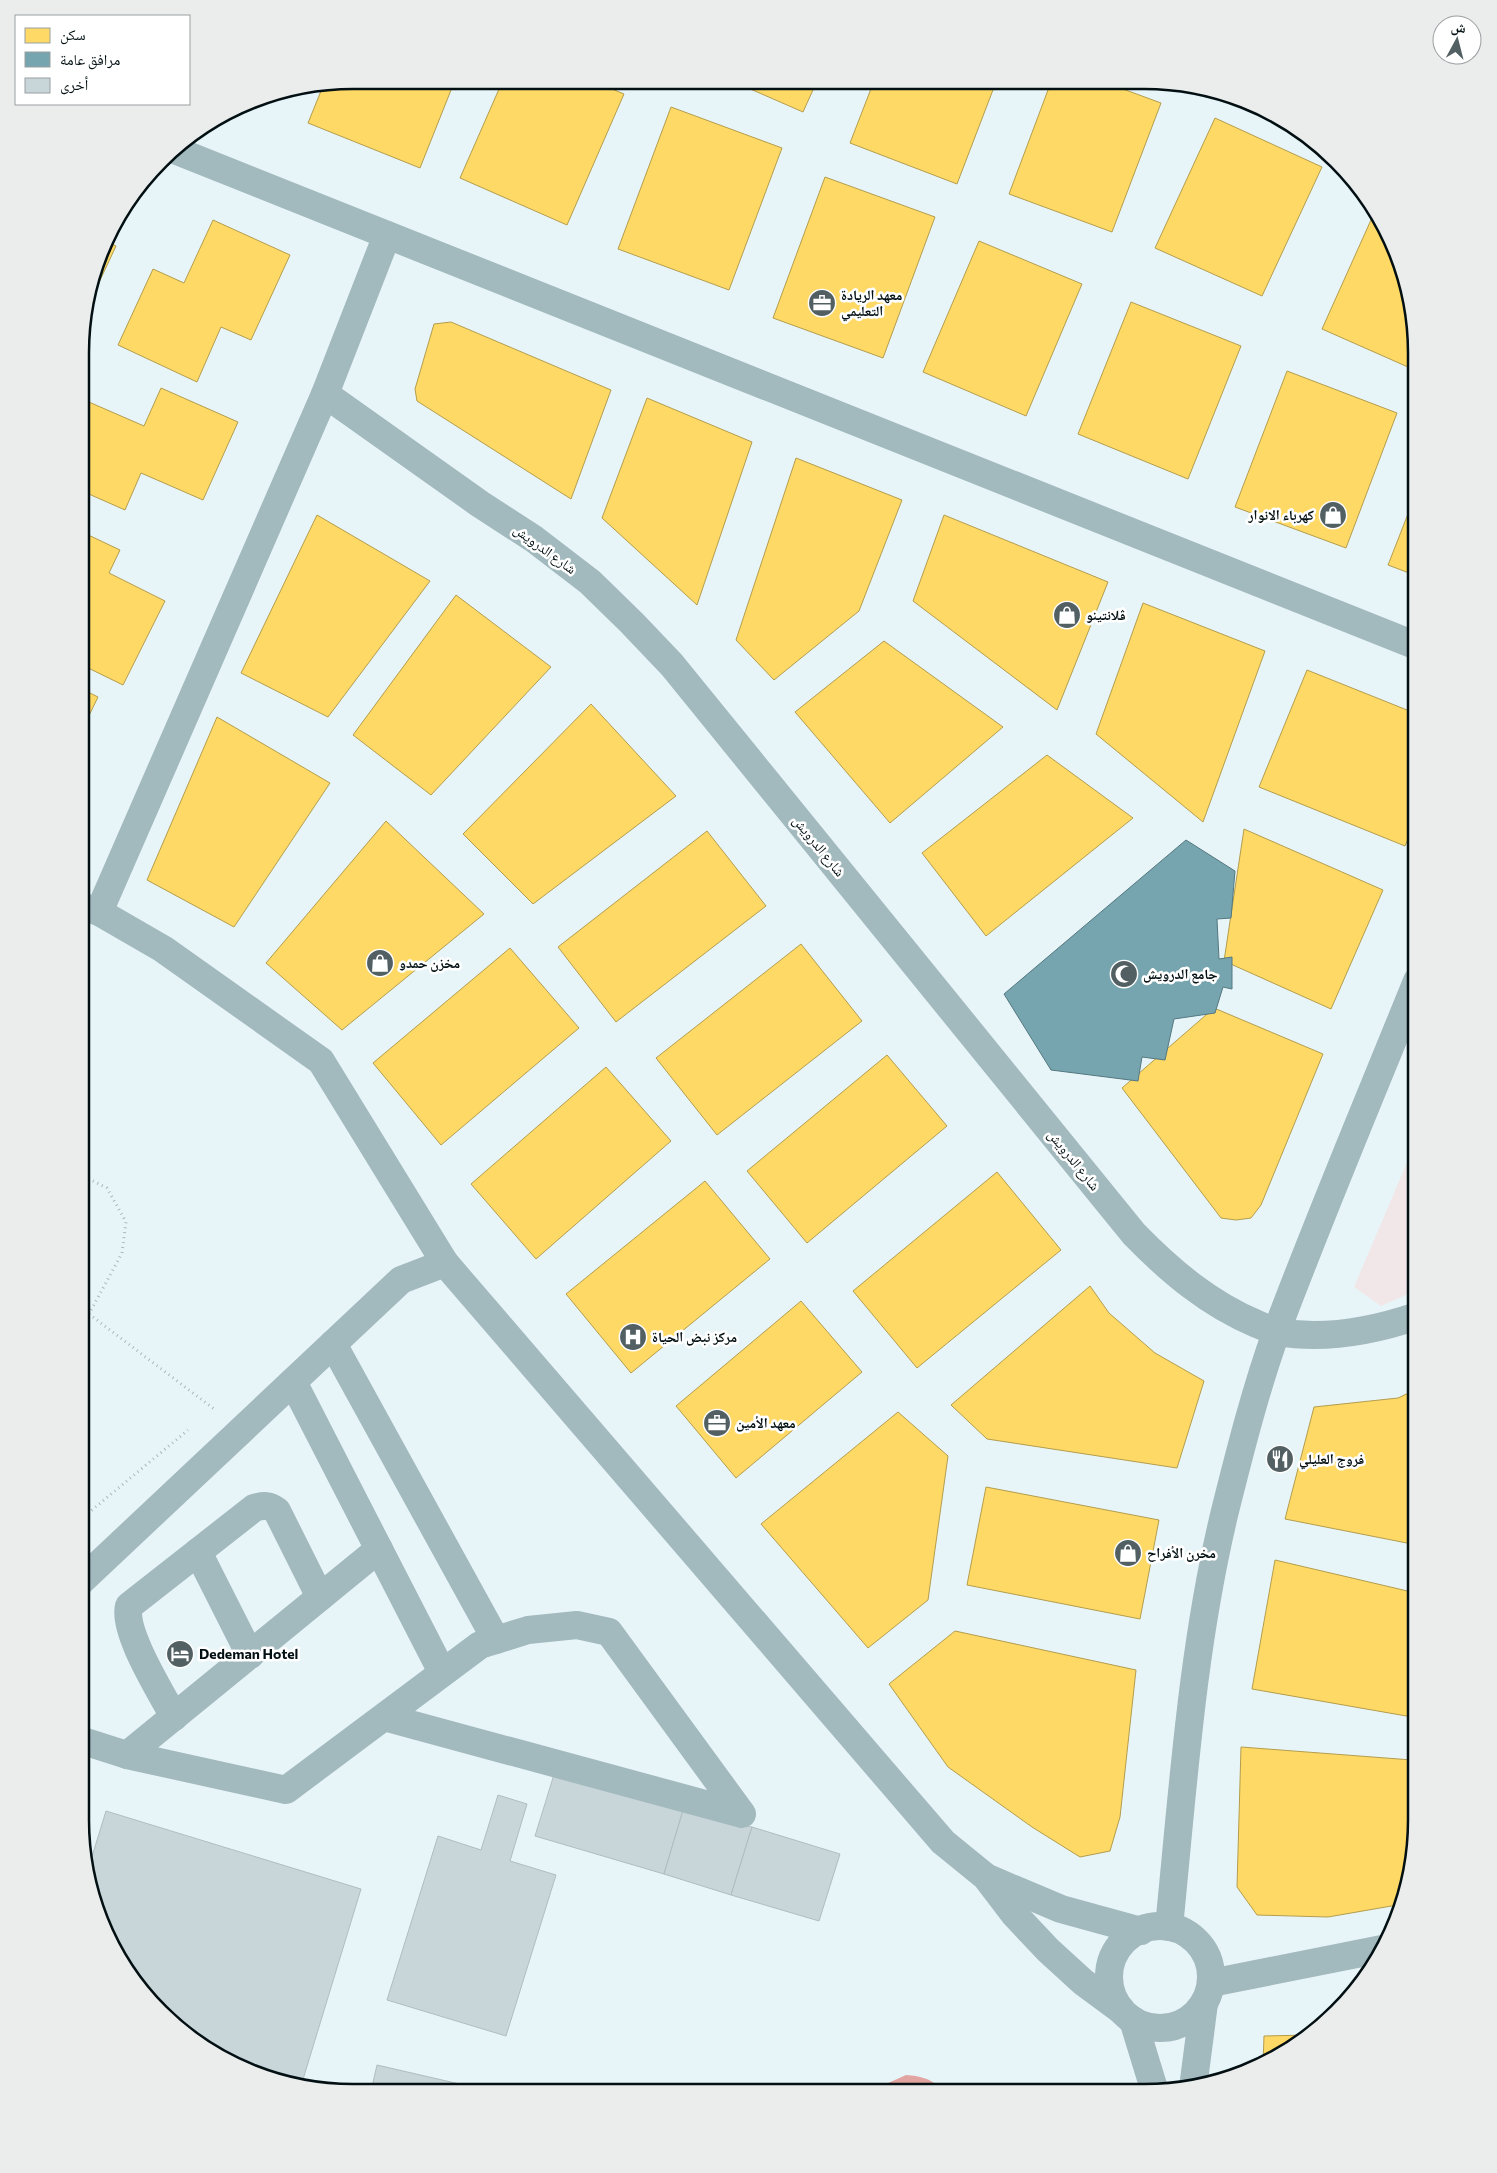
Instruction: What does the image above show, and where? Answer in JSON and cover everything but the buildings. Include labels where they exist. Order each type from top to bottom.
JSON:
[{"type":"street","points":[[181,153],[1408,642]]},
{"type":"street","points":[[387,235],[325,394],[90,909],[163,950],[321,1061],[445,1263],[943,1842],[986,1877],[1015,1915],[1048,1950],[1083,1982],[1127,2015],[1149,2026],[1164,2028],[1180,2024],[1194,2016],[1207,1993],[1373,1951]]},
{"type":"street","name":"شارع الدرويش","points":[[325,394],[480,504],[534,539],[590,582],[632,623],[672,666],[1134,1234],[1185,1282],[1214,1302],[1276,1332],[1314,1335],[1351,1332],[1387,1326],[1408,1319]]},
{"type":"street","points":[[1169,1927],[1193,1687],[1207,1599],[1225,1512],[1276,1332],[1408,1003]]},
{"type":"street","points":[[89,1574],[401,1280],[445,1263]]},
{"type":"street","points":[[333,1344],[496,1640]]},
{"type":"street","points":[[293,1382],[442,1672]]},
{"type":"street","points":[[174,1717],[131,1634],[127,1613],[129,1606],[254,1508],[264,1505],[270,1506],[277,1511],[320,1596]]},
{"type":"street","points":[[127,1755],[378,1549]]},
{"type":"street","points":[[198,1552],[250,1654]]},
{"type":"street","points":[[89,1747],[286,1790],[480,1645],[528,1630],[577,1625],[609,1632],[742,1814],[384,1717]]},
{"type":"street","points":[[986,1877],[1024,1895],[1061,1909],[1141,1930]]},
{"type":"street","points":[[1152,2084],[1127,2015],[1113,1996],[1110,1981],[1111,1965],[1117,1950],[1127,1938],[1141,1930],[1155,1926],[1181,1930],[1192,1938],[1201,1947],[1211,1970],[1194,2079]]},
{"type":"path","points":[[89,1179],[108,1188],[126,1222],[122,1253],[89,1314],[242,1430]]},
{"type":"path","points":[[206,1416],[214,1409]]},
{"type":"path","points":[[89,1513],[192,1428]]},
{"type":"shaded area","points":[[1408,1160],[1408,1294],[1381,1306],[1354,1287]]},
{"type":"shaded area","points":[[906,2075],[922,2077],[935,2084],[886,2084]]},
{"type":"place","name":"معهد الريادة التعليمي","points":[[822,303]]},
{"type":"place","name":"كهرباء الانوار","points":[[1333,515]]},
{"type":"place","name":"ڤلانتينو","points":[[1067,615]]},
{"type":"place","name":"مخزن حمدو","points":[[380,963]]},
{"type":"place","name":"جامع الدرويش","points":[[1124,974]]},
{"type":"place","name":"مركز نبض الحياة","points":[[633,1337]]},
{"type":"place","name":"معهد الأمين","points":[[717,1423]]},
{"type":"place","name":"فروج العليلي","points":[[1280,1459]]},
{"type":"place","name":"مخرن الأفراح","points":[[1128,1553]]},
{"type":"place","name":"Dedeman Hotel","points":[[180,1654]]}]
